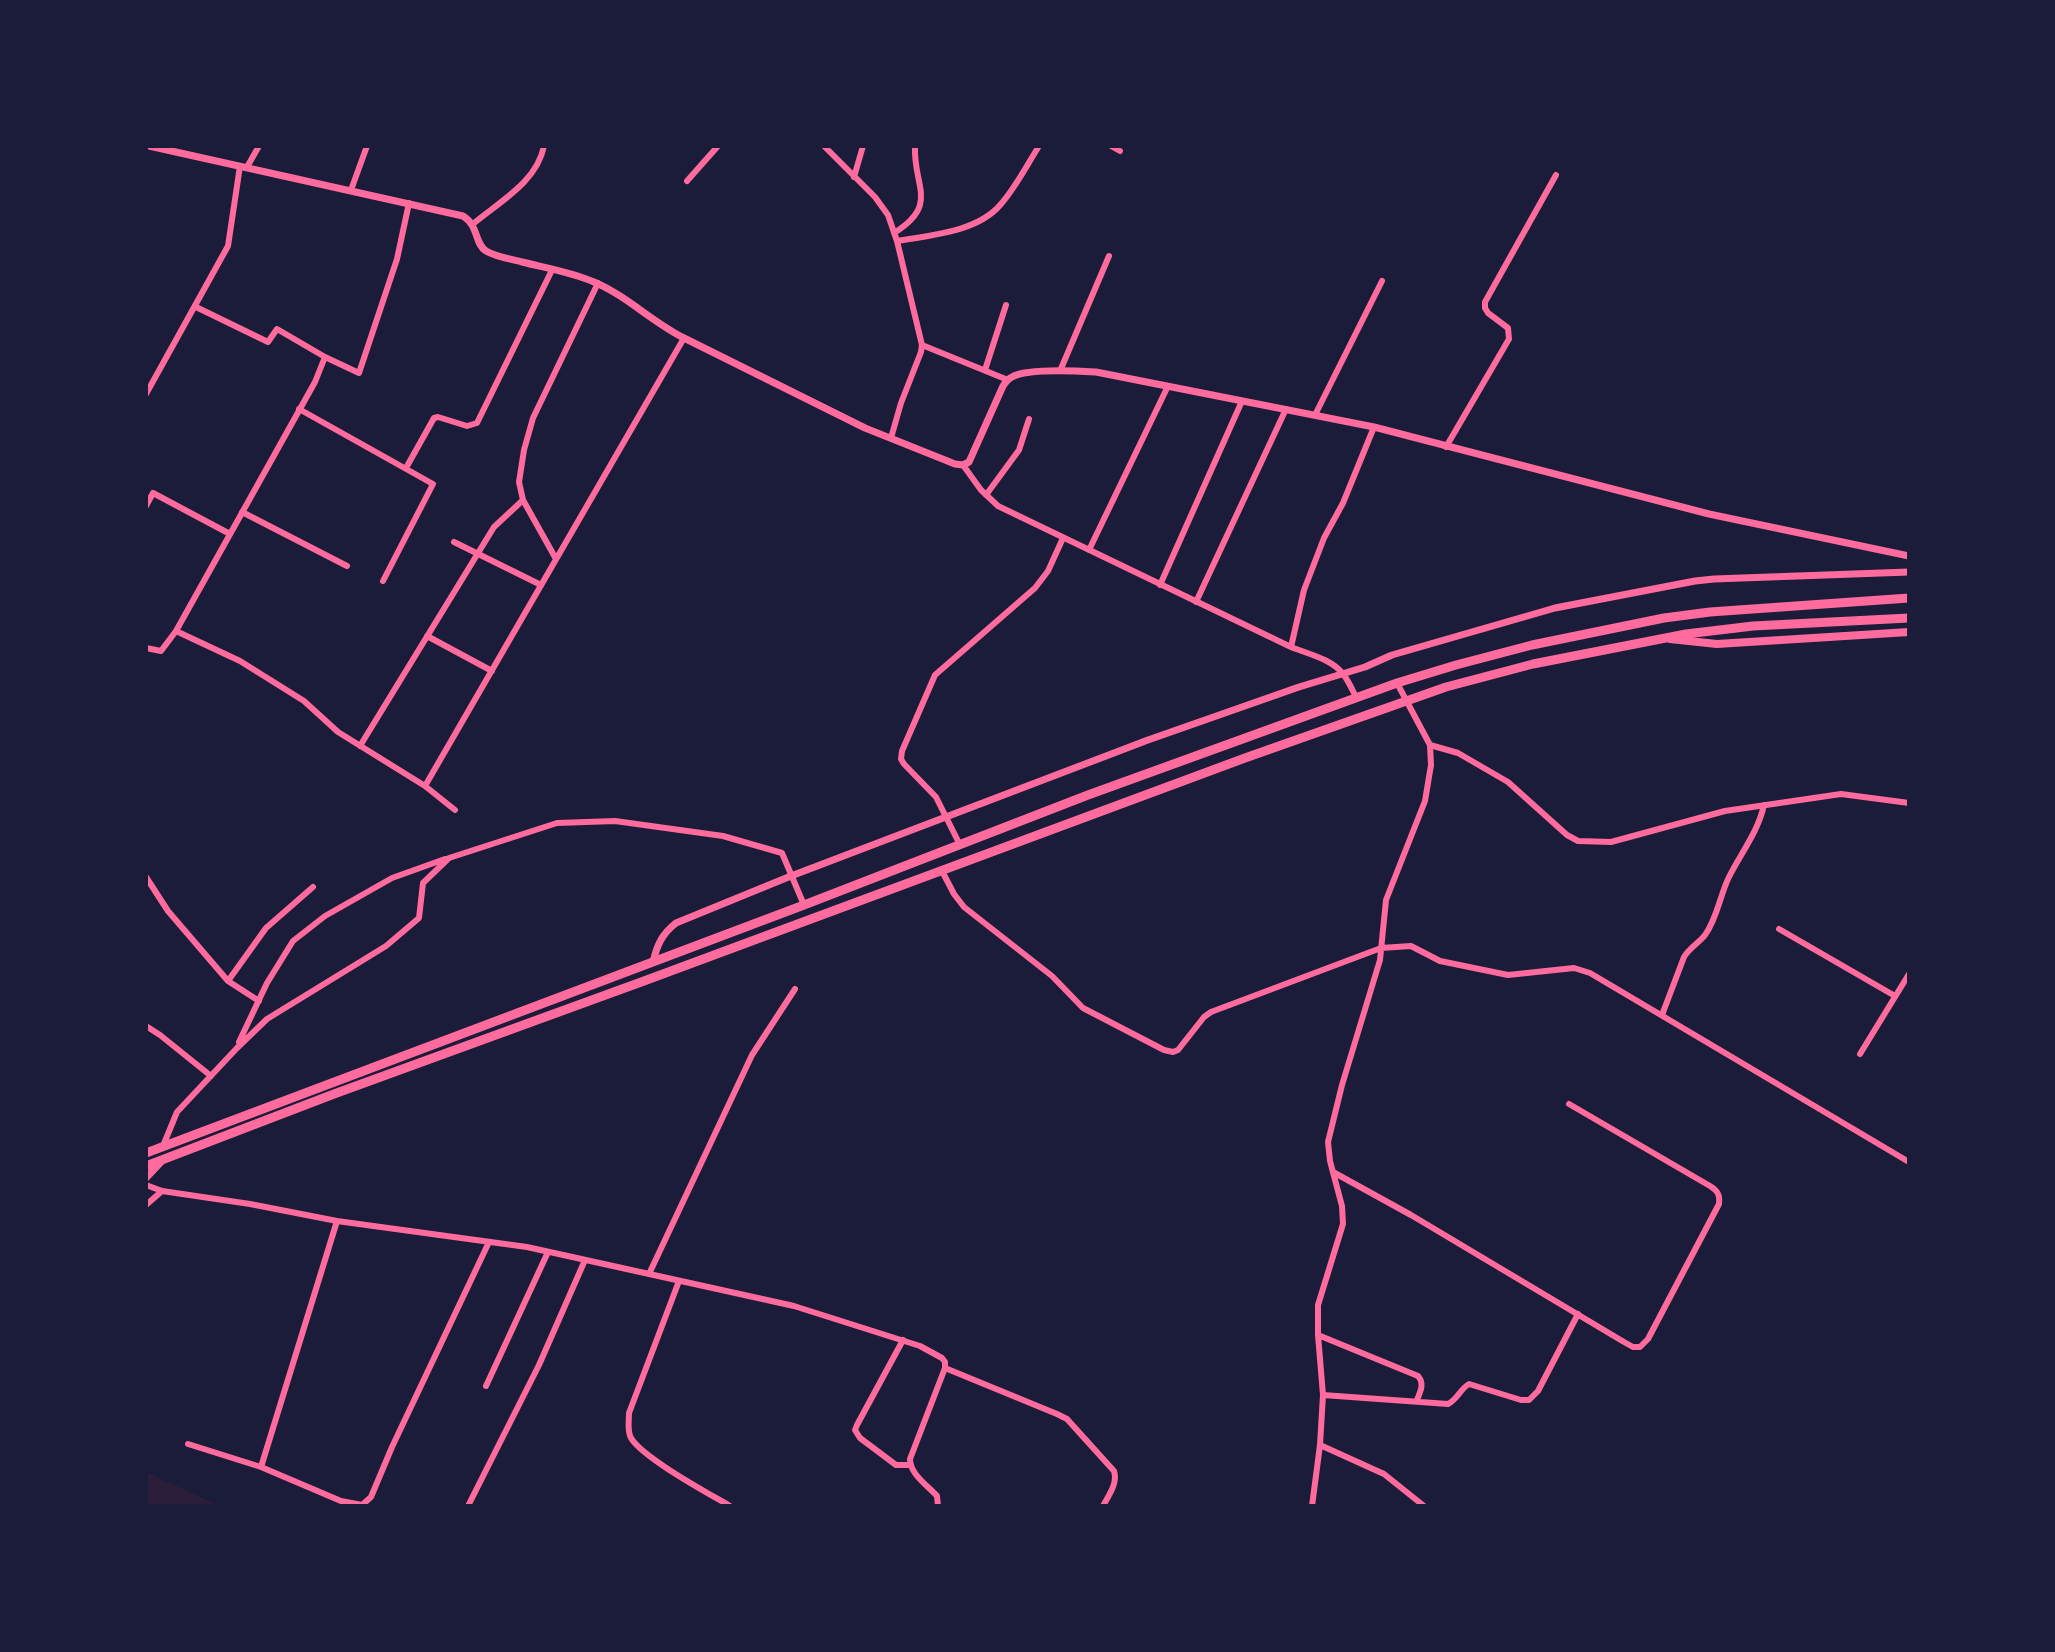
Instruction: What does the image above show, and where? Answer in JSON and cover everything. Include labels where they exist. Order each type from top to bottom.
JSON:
[{"type":"highway","points":[[146,1151],[804,905],[1088,795],[1397,683],[1532,645],[1664,618],[1909,598]]},
{"type":"highway","points":[[146,1166],[1245,758],[1446,687],[1533,664],[1713,630],[1909,618]]},
{"type":"main road","points":[[1662,639],[1717,644],[1909,632]]},
{"type":"street","points":[[149,146],[463,216],[473,224],[480,245],[486,250],[598,283],[639,307],[672,332],[865,428],[955,464],[963,465],[973,456],[1008,380],[1019,374],[1096,372],[1374,427],[1709,514],[1909,556]]},
{"type":"street","points":[[146,394],[228,246],[244,166],[259,146]]},
{"type":"street","points":[[351,190],[367,146]]},
{"type":"street","points":[[473,224],[530,176],[544,146]]},
{"type":"street","points":[[687,181],[718,146]]},
{"type":"street","points":[[824,146],[882,206],[892,223],[922,345],[891,438]]},
{"type":"street","points":[[854,177],[863,146]]},
{"type":"street","points":[[894,233],[913,218],[922,200],[915,146]]},
{"type":"street","points":[[897,241],[955,230],[990,215],[1001,205],[1039,146]]},
{"type":"street","points":[[1111,146],[1120,151]]},
{"type":"street","points":[[1446,447],[1509,339],[1508,328],[1488,313],[1485,302],[1556,175]]},
{"type":"street","points":[[196,307],[268,342],[277,329],[359,373],[397,259],[409,203]]},
{"type":"street","points":[[1060,371],[1109,256]]},
{"type":"street","points":[[406,468],[434,418],[467,426],[477,423],[552,270]]},
{"type":"street","points":[[1315,415],[1382,281]]},
{"type":"street","points":[[556,559],[523,500],[519,482],[533,418],[598,283]]},
{"type":"street","points":[[985,370],[1006,305]]},
{"type":"street","points":[[425,786],[684,338]]},
{"type":"street","points":[[922,345],[1008,380]]},
{"type":"street","points":[[146,648],[161,651],[176,631],[315,382],[325,357]]},
{"type":"street","points":[[1089,550],[1168,386]]},
{"type":"street","points":[[1160,585],[1242,401]]},
{"type":"street","points":[[299,409],[433,484],[383,581]]},
{"type":"street","points":[[1196,602],[1286,409]]},
{"type":"street","points":[[986,495],[1019,450],[1029,419]]},
{"type":"street","points":[[1291,647],[1302,599],[1324,538],[1343,503],[1374,427]]},
{"type":"street","points":[[963,465],[998,506],[1291,647],[1327,661],[1343,674],[1356,697]]},
{"type":"street","points":[[146,506],[153,493],[230,534]]},
{"type":"street","points":[[360,746],[494,527],[523,500]]},
{"type":"street","points":[[242,512],[347,566]]},
{"type":"street","points":[[960,845],[931,791],[904,764],[902,751],[935,675],[1035,588],[1048,571],[1063,538]]},
{"type":"street","points":[[454,542],[541,585]]},
{"type":"street","points":[[653,962],[658,944],[676,923],[1148,740],[1392,655],[1555,608],[1695,581],[1909,572]]},
{"type":"street","points":[[176,631],[240,661],[304,701],[338,732],[425,786],[455,810]]},
{"type":"street","points":[[427,636],[492,671]]},
{"type":"street","points":[[1312,1506],[1323,1395],[1318,1335],[1320,1296],[1343,1224],[1328,1142],[1377,969],[1386,900],[1425,801],[1431,765],[1430,745],[1397,683]]},
{"type":"street","points":[[1430,745],[1458,753],[1508,782],[1567,835],[1578,841],[1611,842],[1725,811],[1841,794],[1909,803]]},
{"type":"street","points":[[1662,1015],[1684,957],[1709,928],[1728,879],[1758,828],[1764,805]]},
{"type":"street","points":[[237,1048],[267,983],[293,941],[325,916],[392,878],[557,823],[615,821],[723,836],[782,853],[804,905]]},
{"type":"street","points":[[163,1146],[177,1112],[267,1019],[386,946],[419,918],[423,883],[449,858]]},
{"type":"street","points":[[942,871],[964,907],[1052,976],[1083,1008],[1164,1050],[1178,1050],[1211,1012],[1381,948],[1411,946],[1440,961],[1508,975],[1583,969],[1909,1162]]},
{"type":"street","points":[[146,877],[168,911],[228,981],[259,1001]]},
{"type":"street","points":[[228,981],[266,928],[313,887]]},
{"type":"street","points":[[1779,929],[1895,996]]},
{"type":"street","points":[[1860,1054],[1909,974]]},
{"type":"street","points":[[649,1274],[752,1055],[795,989]]},
{"type":"street","points":[[146,1026],[211,1076]]},
{"type":"street","points":[[1333,1172],[1633,1347],[1640,1347],[1645,1344],[1720,1197],[1710,1186],[1569,1104]]},
{"type":"street","points":[[146,1178],[165,1158]]},
{"type":"street","points":[[146,1185],[162,1191],[337,1221],[548,1252],[794,1306],[920,1346],[942,1358],[945,1368],[910,1465],[912,1471],[937,1496],[938,1506]]},
{"type":"street","points":[[146,1205],[162,1191]]},
{"type":"street","points":[[261,1467],[337,1221]]},
{"type":"street","points":[[188,1444],[261,1467],[362,1505],[371,1497],[489,1242]]},
{"type":"street","points":[[486,1386],[548,1252]]},
{"type":"street","points":[[468,1506],[539,1365],[585,1260]]},
{"type":"street","points":[[679,1281],[629,1413],[628,1429],[631,1438],[642,1449],[730,1506]]},
{"type":"street","points":[[1323,1395],[1448,1404],[1455,1401],[1463,1387],[1469,1384],[1529,1400],[1538,1391],[1578,1314]]},
{"type":"street","points":[[1318,1335],[1418,1376],[1422,1386],[1417,1400]]},
{"type":"street","points":[[903,1340],[855,1430],[860,1438],[896,1465],[910,1465]]},
{"type":"street","points":[[945,1368],[1067,1419],[1114,1471],[1115,1483],[1103,1506]]},
{"type":"street","points":[[1320,1445],[1384,1474],[1424,1506]]},
{"type":"shaded area","points":[[146,1472],[220,1506],[146,1506]]}]
